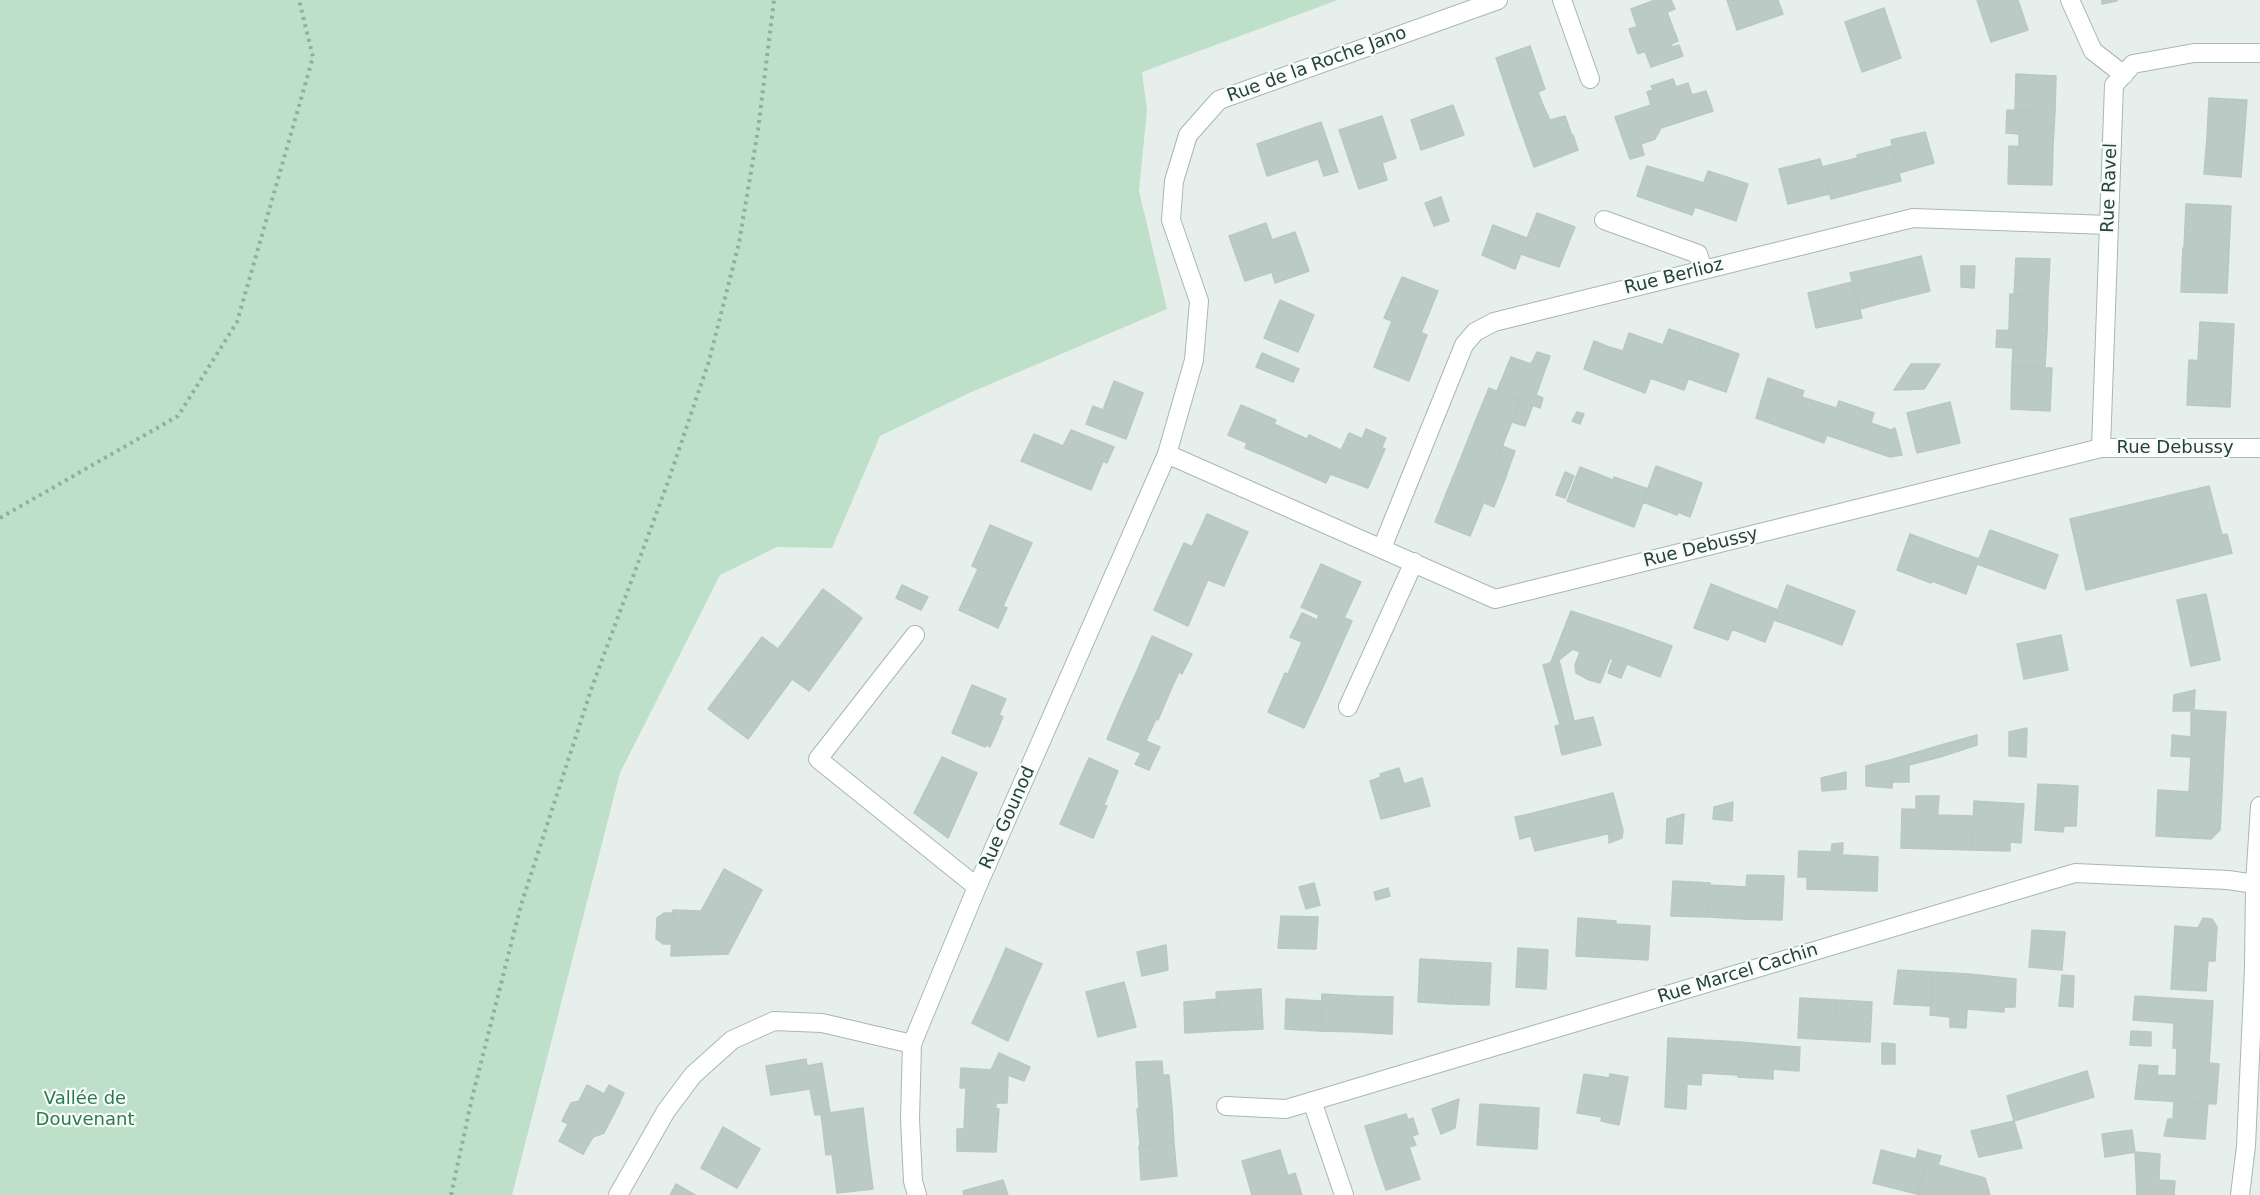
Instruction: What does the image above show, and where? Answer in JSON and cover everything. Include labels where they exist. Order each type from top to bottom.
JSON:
[{"type":"street","name":"Rue de la Roche Jano","points":[[1167,454],[1194,360],[1199,301],[1171,220],[1174,181],[1188,135],[1219,100],[1457,7],[1498,0]]},
{"type":"street","points":[[1562,0],[1590,79]]},
{"type":"street","points":[[2070,0],[2093,51],[2124,75],[2133,64],[2194,53],[2260,53]]},
{"type":"street","name":"Rue Ravel","points":[[2101,448],[2114,85],[2124,75]]},
{"type":"street","name":"Rue Berlioz","points":[[1382,548],[1464,345],[1475,332],[1494,322],[1912,218],[2109,225]]},
{"type":"street","points":[[1604,220],[1698,254],[1703,270]]},
{"type":"street","name":"Rue Debussy","points":[[1167,454],[1495,599],[2101,448],[2260,448]]},
{"type":"street","name":"Rue Gounod","points":[[917,1195],[910,1119],[912,1044],[977,887],[1167,454]]},
{"type":"street","points":[[1348,706],[1414,562]]},
{"type":"street","points":[[915,635],[818,759],[977,887]]},
{"type":"street","points":[[2240,1195],[2253,1144],[2256,1011],[2254,884],[2260,806]]},
{"type":"street","name":"Rue Marcel Cachin","points":[[1226,1106],[1286,1109],[2075,873],[2228,880],[2254,884]]},
{"type":"street","points":[[618,1195],[666,1111],[693,1075],[732,1040],[774,1021],[822,1023],[912,1044]]},
{"type":"street","points":[[1312,1101],[1344,1195]]},
{"type":"street","points":[[2253,1144],[2260,1131]]},
{"type":"path","points":[[0,518],[178,416],[237,322],[313,57],[299,0]]},
{"type":"path","points":[[451,1195],[472,1098],[521,905],[592,687],[668,482],[709,361],[740,243],[758,130],[774,0]]},
{"type":"green space","name":"Vallée de Douvenant","points":[[0,0],[1338,0],[1142,72],[1147,110],[1139,191],[1167,309],[967,394],[880,436],[832,548],[777,547],[720,575],[620,773],[512,1195],[0,1195]]},
{"type":"building","points":[[1655,0],[1671,0],[1675,9],[1667,12],[1678,41],[1671,44],[1672,47],[1679,45],[1683,56],[1651,67],[1645,51],[1638,54],[1632,38],[1640,35],[1631,9]]},
{"type":"building","points":[[1727,0],[1778,0],[1783,14],[1737,30]]},
{"type":"building","points":[[1977,0],[2018,0],[2028,30],[1991,42]]},
{"type":"building","points":[[2102,0],[2117,0],[2117,1],[2102,4]]},
{"type":"building","points":[[1884,8],[1901,58],[1862,72],[1845,22]]},
{"type":"building","points":[[1636,27],[1640,35],[1632,38],[1629,29]]},
{"type":"building","points":[[1530,46],[1545,89],[1538,92],[1543,105],[1515,114],[1496,58]]},
{"type":"building","points":[[2016,74],[2056,76],[2055,112],[2015,111]]},
{"type":"building","points":[[1673,79],[1676,87],[1688,83],[1692,95],[1706,91],[1713,111],[1661,128],[1655,139],[1641,144],[1644,155],[1630,159],[1615,117],[1651,105],[1647,92],[1653,90],[1651,86]]},
{"type":"building","points":[[2209,98],[2247,100],[2244,139],[2207,137]]},
{"type":"building","points":[[1453,105],[1464,135],[1421,150],[1411,120]]},
{"type":"building","points":[[1543,105],[1559,140],[1573,135],[1578,150],[1534,167],[1515,114]]},
{"type":"building","points":[[2007,110],[2055,112],[2053,147],[2019,147],[2019,134],[2006,133]]},
{"type":"building","points":[[1382,116],[1396,158],[1382,163],[1387,180],[1359,189],[1339,130]]},
{"type":"building","points":[[1565,116],[1572,136],[1559,140],[1551,120]]},
{"type":"building","points":[[1321,122],[1338,172],[1324,176],[1318,159],[1267,176],[1257,144]]},
{"type":"building","points":[[1925,132],[1934,163],[1899,173],[1891,140]]},
{"type":"building","points":[[2207,137],[2244,139],[2241,177],[2204,174]]},
{"type":"building","points":[[1892,146],[1901,181],[1865,190],[1857,155]]},
{"type":"building","points":[[2009,146],[2053,147],[2052,185],[2008,184]]},
{"type":"building","points":[[1857,158],[1865,190],[1831,199],[1822,167]]},
{"type":"building","points":[[1820,159],[1829,194],[1788,204],[1779,169]]},
{"type":"building","points":[[1647,166],[1704,183],[1692,215],[1637,196]]},
{"type":"building","points":[[1708,171],[1748,184],[1736,221],[1695,207]]},
{"type":"building","points":[[1441,197],[1449,221],[1434,226],[1425,203]]},
{"type":"building","points":[[2186,204],[2231,206],[2229,250],[2184,248]]},
{"type":"building","points":[[1537,213],[1575,227],[1559,267],[1521,254]]},
{"type":"building","points":[[1266,223],[1272,240],[1295,232],[1309,271],[1275,283],[1272,272],[1245,281],[1229,236]]},
{"type":"building","points":[[1493,225],[1527,238],[1515,269],[1482,255]]},
{"type":"building","points":[[2183,248],[2229,250],[2227,293],[2181,292]]},
{"type":"building","points":[[1921,256],[1930,291],[1894,300],[1885,265]]},
{"type":"building","points":[[2016,258],[2050,259],[2048,296],[2014,295]]},
{"type":"building","points":[[1885,265],[1894,300],[1860,309],[1850,273]]},
{"type":"building","points":[[1961,266],[1975,266],[1974,288],[1961,287]]},
{"type":"building","points":[[1402,277],[1438,291],[1421,333],[1384,318]]},
{"type":"building","points":[[1852,282],[1862,318],[1816,328],[1808,293]]},
{"type":"building","points":[[2010,294],[2048,296],[2047,332],[2009,330]]},
{"type":"building","points":[[1280,300],[1314,315],[1298,352],[1264,338]]},
{"type":"building","points":[[1392,321],[1427,335],[1409,381],[1374,367]]},
{"type":"building","points":[[2200,322],[2234,324],[2232,363],[2198,361]]},
{"type":"building","points":[[1669,329],[1703,341],[1684,390],[1650,378]]},
{"type":"building","points":[[1997,330],[2047,332],[2045,367],[2012,367],[2013,348],[1996,347]]},
{"type":"building","points":[[1629,333],[1663,345],[1645,393],[1599,375],[1609,347],[1623,351]]},
{"type":"building","points":[[1594,341],[1609,347],[1599,375],[1584,369]]},
{"type":"building","points":[[1703,341],[1739,354],[1726,392],[1689,379]]},
{"type":"building","points":[[1537,352],[1550,356],[1536,395],[1543,398],[1540,408],[1497,391],[1511,357],[1531,364]]},
{"type":"building","points":[[1262,353],[1299,369],[1293,382],[1256,367]]},
{"type":"building","points":[[2189,360],[2232,363],[2230,407],[2187,405]]},
{"type":"building","points":[[1911,364],[1940,364],[1924,389],[1894,390]]},
{"type":"building","points":[[2012,367],[2052,368],[2050,411],[2011,409]]},
{"type":"building","points":[[1768,378],[1804,391],[1789,430],[1756,418]]},
{"type":"building","points":[[1114,381],[1143,393],[1126,439],[1086,424],[1093,406],[1103,410]]},
{"type":"building","points":[[1489,388],[1520,401],[1507,434],[1475,422]]},
{"type":"building","points":[[1802,397],[1836,408],[1824,443],[1789,430]]},
{"type":"building","points":[[1520,401],[1533,405],[1525,426],[1512,422]]},
{"type":"building","points":[[1839,401],[1874,413],[1871,423],[1891,430],[1895,428],[1902,455],[1890,457],[1827,435]]},
{"type":"building","points":[[1950,402],[1960,443],[1917,453],[1907,413]]},
{"type":"building","points":[[1241,405],[1276,420],[1260,454],[1245,448],[1247,443],[1228,435]]},
{"type":"building","points":[[1577,412],[1584,414],[1580,424],[1572,421]]},
{"type":"building","points":[[1475,422],[1507,434],[1494,468],[1462,455]]},
{"type":"building","points":[[1274,424],[1307,439],[1294,469],[1260,454]]},
{"type":"building","points":[[1366,429],[1386,438],[1382,447],[1362,439]]},
{"type":"building","points":[[1071,430],[1114,447],[1107,463],[1103,461],[1091,490],[1021,461],[1034,434],[1063,446]]},
{"type":"building","points":[[1349,433],[1385,449],[1368,488],[1330,474]]},
{"type":"building","points":[[1309,435],[1341,450],[1326,483],[1294,469]]},
{"type":"building","points":[[1502,446],[1515,451],[1507,473],[1494,468]]},
{"type":"building","points":[[1462,455],[1494,468],[1480,501],[1448,489]]},
{"type":"building","points":[[1656,466],[1702,483],[1690,517],[1678,512],[1677,515],[1643,502]]},
{"type":"building","points":[[1580,467],[1613,480],[1600,514],[1567,501]]},
{"type":"building","points":[[1494,468],[1507,474],[1494,507],[1480,501]]},
{"type":"building","points":[[1565,472],[1574,476],[1565,498],[1556,495]]},
{"type":"building","points":[[1614,477],[1648,489],[1634,527],[1600,514]]},
{"type":"building","points":[[2209,486],[2222,535],[2227,534],[2232,553],[2086,590],[2070,519]]},
{"type":"building","points":[[1448,489],[1484,502],[1470,536],[1435,522]]},
{"type":"building","points":[[1207,514],[1248,532],[1233,565],[1192,547]]},
{"type":"building","points":[[990,525],[1032,543],[1013,584],[972,566]]},
{"type":"building","points":[[1990,530],[2023,542],[2010,576],[1977,564]]},
{"type":"building","points":[[1910,534],[1945,547],[1931,583],[1897,570]]},
{"type":"building","points":[[2023,542],[2058,555],[2045,589],[2010,576]]},
{"type":"building","points":[[1184,543],[1233,565],[1224,586],[1208,580],[1203,591],[1169,576]]},
{"type":"building","points":[[1945,547],[1979,559],[1966,594],[1932,581]]},
{"type":"building","points":[[1321,564],[1361,582],[1344,618],[1304,601]]},
{"type":"building","points":[[978,569],[1013,584],[1003,606],[1007,608],[998,628],[959,610]]},
{"type":"building","points":[[1169,576],[1203,591],[1188,626],[1154,610]]},
{"type":"building","points":[[1711,584],[1744,597],[1728,640],[1694,628]]},
{"type":"building","points":[[902,585],[928,597],[921,610],[896,598]]},
{"type":"building","points":[[1787,585],[1821,598],[1808,632],[1774,620]]},
{"type":"building","points":[[823,589],[862,618],[809,691],[792,679],[748,739],[708,709],[762,637],[778,649]]},
{"type":"building","points":[[2206,594],[2220,660],[2191,666],[2177,600]]},
{"type":"building","points":[[1744,597],[1778,610],[1765,642],[1732,629]]},
{"type":"building","points":[[1821,598],[1855,611],[1842,645],[1808,632]]},
{"type":"building","points":[[1304,601],[1352,621],[1336,657],[1290,637],[1302,613],[1317,620],[1319,615],[1301,607]]},
{"type":"building","points":[[1571,611],[1622,628],[1609,661],[1598,657],[1589,680],[1576,673],[1575,665],[1580,652],[1573,649],[1559,660],[1551,662]]},
{"type":"building","points":[[1622,628],[1672,646],[1660,677],[1627,664],[1621,678],[1608,673],[1613,659],[1610,658]]},
{"type":"building","points":[[2061,635],[2068,670],[2024,679],[2017,644]]},
{"type":"building","points":[[1152,636],[1192,654],[1182,674],[1179,672],[1172,687],[1137,671]]},
{"type":"building","points":[[1302,642],[1336,657],[1322,689],[1288,674]]},
{"type":"building","points":[[1598,657],[1609,661],[1600,683],[1589,680]]},
{"type":"building","points":[[1559,660],[1574,721],[1593,717],[1601,745],[1562,755],[1555,726],[1560,725],[1543,665]]},
{"type":"building","points":[[1137,671],[1172,687],[1158,720],[1122,704]]},
{"type":"building","points":[[1285,673],[1322,689],[1304,728],[1268,712]]},
{"type":"building","points":[[972,685],[1006,699],[999,715],[1003,717],[990,747],[952,733]]},
{"type":"building","points":[[2195,690],[2194,710],[2226,712],[2224,747],[2172,743],[2172,735],[2191,737],[2191,711],[2173,711],[2174,695]]},
{"type":"building","points":[[1122,704],[1156,719],[1146,741],[1160,747],[1149,770],[1135,764],[1141,753],[1107,739]]},
{"type":"building","points":[[2027,728],[2026,757],[2009,756],[2009,732]]},
{"type":"building","points":[[1977,735],[1977,745],[1940,757],[1941,745]]},
{"type":"building","points":[[2172,743],[2224,747],[2222,794],[2189,792],[2191,757],[2171,756]]},
{"type":"building","points":[[1941,745],[1940,757],[1909,765],[1909,782],[1892,782],[1894,759]]},
{"type":"building","points":[[942,757],[977,773],[948,838],[914,813]]},
{"type":"building","points":[[1089,758],[1118,771],[1104,805],[1074,792]]},
{"type":"building","points":[[1894,759],[1892,788],[1866,786],[1866,766]]},
{"type":"building","points":[[1399,768],[1404,784],[1422,778],[1430,806],[1381,819],[1370,781],[1381,777],[1380,774]]},
{"type":"building","points":[[1846,772],[1846,789],[1822,791],[1821,778]]},
{"type":"building","points":[[2038,784],[2078,786],[2076,826],[2064,826],[2063,832],[2035,830]]},
{"type":"building","points":[[2158,790],[2222,794],[2220,830],[2211,839],[2156,836]]},
{"type":"building","points":[[1074,792],[1107,806],[1093,838],[1060,824]]},
{"type":"building","points":[[1613,793],[1623,830],[1535,851],[1525,815]]},
{"type":"building","points":[[1916,796],[1939,796],[1938,810],[1916,809]]},
{"type":"building","points":[[1974,801],[2024,804],[2021,843],[2010,842],[2010,851],[1972,850]]},
{"type":"building","points":[[1733,802],[1732,821],[1713,819],[1714,807]]},
{"type":"building","points":[[1902,809],[1938,810],[1937,849],[1901,848]]},
{"type":"building","points":[[1684,814],[1682,844],[1666,843],[1667,819]]},
{"type":"building","points":[[1525,815],[1531,836],[1520,839],[1515,817]]},
{"type":"building","points":[[1938,815],[1974,816],[1972,850],[1937,849]]},
{"type":"building","points":[[1623,830],[1622,838],[1609,843],[1609,833]]},
{"type":"building","points":[[1843,843],[1841,890],[1807,889],[1807,877],[1798,877],[1799,851],[1831,852],[1832,844]]},
{"type":"building","points":[[1843,855],[1878,857],[1877,891],[1841,890]]},
{"type":"building","points":[[724,869],[762,890],[728,954],[671,956],[673,910],[701,911]]},
{"type":"building","points":[[1747,875],[1784,876],[1782,920],[1744,919]]},
{"type":"building","points":[[1673,881],[1710,883],[1708,917],[1671,916]]},
{"type":"building","points":[[1314,883],[1320,905],[1306,909],[1299,887]]},
{"type":"building","points":[[1710,885],[1746,887],[1744,919],[1708,917]]},
{"type":"building","points":[[1388,888],[1390,896],[1376,900],[1374,892]]},
{"type":"building","points":[[664,913],[673,913],[672,944],[663,944],[656,939],[657,918]]},
{"type":"building","points":[[1281,916],[1318,917],[1316,949],[1278,948]]},
{"type":"building","points":[[1578,918],[1616,921],[1613,958],[1576,956]]},
{"type":"building","points":[[2203,918],[2212,919],[2217,927],[2215,961],[2208,961],[2206,991],[2171,989],[2175,926],[2198,928]]},
{"type":"building","points":[[1616,924],[1650,926],[1648,960],[1613,958]]},
{"type":"building","points":[[2032,930],[2065,932],[2062,970],[2029,967]]},
{"type":"building","points":[[1166,945],[1168,970],[1142,976],[1137,952]]},
{"type":"building","points":[[1006,948],[1042,964],[1024,1004],[989,987]]},
{"type":"building","points":[[1518,948],[1548,950],[1546,989],[1516,987]]},
{"type":"building","points":[[1420,959],[1454,961],[1452,1004],[1418,1002]]},
{"type":"building","points":[[1454,961],[1491,963],[1489,1005],[1452,1004]]},
{"type":"building","points":[[1898,970],[1933,972],[1931,1006],[1894,1004]]},
{"type":"building","points":[[1933,972],[1969,974],[1966,1028],[1950,1027],[1950,1017],[1930,1015]]},
{"type":"building","points":[[1969,974],[2016,979],[2015,1007],[2004,1007],[2004,1012],[1967,1009]]},
{"type":"building","points":[[2062,975],[2074,976],[2073,1007],[2059,1006]]},
{"type":"building","points":[[1124,982],[1136,1027],[1098,1037],[1086,992]]},
{"type":"building","points":[[989,987],[1024,1004],[1008,1041],[972,1023]]},
{"type":"building","points":[[1261,989],[1263,1029],[1219,1031],[1216,992]]},
{"type":"building","points":[[1322,994],[1358,996],[1357,1032],[1320,1031]]},
{"type":"building","points":[[1358,996],[1393,997],[1392,1034],[1357,1032]]},
{"type":"building","points":[[2135,996],[2213,1001],[2210,1050],[2173,1048],[2174,1023],[2133,1020]]},
{"type":"building","points":[[1800,998],[1836,1000],[1834,1040],[1798,1038]]},
{"type":"building","points":[[1217,999],[1219,1031],[1185,1033],[1184,1002]]},
{"type":"building","points":[[1286,999],[1322,1001],[1320,1031],[1285,1029]]},
{"type":"building","points":[[1836,1000],[1872,1002],[1870,1042],[1834,1040]]},
{"type":"building","points":[[2131,1031],[2151,1032],[2151,1046],[2130,1045]]},
{"type":"building","points":[[1668,1038],[1704,1040],[1701,1085],[1687,1084],[1686,1109],[1665,1107]]},
{"type":"building","points":[[1704,1040],[1740,1042],[1738,1075],[1702,1073]]},
{"type":"building","points":[[1740,1042],[1786,1046],[1785,1070],[1773,1069],[1773,1079],[1738,1077]]},
{"type":"building","points":[[1882,1043],[1895,1044],[1895,1064],[1882,1064]]},
{"type":"building","points":[[1786,1046],[1800,1047],[1799,1071],[1785,1070]]},
{"type":"building","points":[[2177,1048],[2210,1050],[2209,1063],[2219,1064],[2216,1104],[2135,1099],[2139,1065],[2158,1066],[2157,1075],[2176,1076]]},
{"type":"building","points":[[999,1053],[1030,1067],[1024,1081],[1008,1075],[1007,1103],[996,1103],[996,1109],[965,1107],[966,1088],[960,1088],[961,1068],[991,1070]]},
{"type":"building","points":[[806,1059],[807,1066],[822,1063],[830,1113],[815,1115],[810,1089],[771,1095],[766,1066]]},
{"type":"building","points":[[1162,1061],[1163,1075],[1169,1075],[1172,1107],[1139,1109],[1136,1062]]},
{"type":"building","points":[[2087,1071],[2094,1097],[2014,1121],[2007,1096]]},
{"type":"building","points":[[1584,1074],[1609,1078],[1610,1074],[1628,1077],[1619,1125],[1601,1121],[1602,1117],[1577,1113]]},
{"type":"building","points":[[587,1085],[604,1094],[609,1085],[618,1090],[619,1104],[604,1133],[593,1137],[583,1154],[559,1141],[568,1124],[562,1121],[571,1103],[579,1101]]},
{"type":"building","points":[[618,1090],[624,1093],[619,1104],[618,1097]]},
{"type":"building","points":[[1459,1099],[1455,1128],[1441,1134],[1432,1109]]},
{"type":"building","points":[[2174,1101],[2208,1103],[2205,1139],[2164,1136],[2168,1119],[2173,1119]]},
{"type":"building","points":[[1480,1104],[1539,1108],[1537,1149],[1477,1145]]},
{"type":"building","points":[[965,1107],[999,1109],[996,1152],[957,1151],[957,1129],[964,1129]]},
{"type":"building","points":[[1172,1107],[1174,1143],[1140,1145],[1137,1109]]},
{"type":"building","points":[[863,1108],[868,1150],[826,1155],[821,1114]]},
{"type":"building","points":[[1406,1114],[1408,1120],[1413,1118],[1418,1134],[1412,1136],[1416,1145],[1375,1158],[1365,1126]]},
{"type":"building","points":[[2014,1121],[2022,1148],[1979,1157],[1971,1131]]},
{"type":"building","points":[[723,1127],[760,1149],[737,1188],[701,1168]]},
{"type":"building","points":[[2132,1130],[2135,1152],[2105,1157],[2102,1134]]},
{"type":"building","points":[[1174,1143],[1177,1176],[1141,1180],[1139,1146]]},
{"type":"building","points":[[1409,1147],[1420,1179],[1386,1190],[1375,1158]]},
{"type":"building","points":[[868,1150],[873,1189],[837,1193],[832,1154]]},
{"type":"building","points":[[1280,1150],[1288,1176],[1295,1173],[1302,1195],[1252,1195],[1242,1161]]},
{"type":"building","points":[[1881,1150],[1916,1159],[1918,1150],[1929,1153],[1917,1194],[1873,1183]]},
{"type":"building","points":[[2135,1152],[2160,1154],[2159,1180],[2175,1181],[2174,1195],[2137,1195]]},
{"type":"building","points":[[1929,1153],[1941,1156],[1938,1165],[1985,1178],[1990,1195],[1918,1195]]},
{"type":"building","points":[[1003,1180],[1008,1195],[964,1195],[963,1191]]},
{"type":"building","points":[[676,1184],[695,1195],[670,1195]]}]
